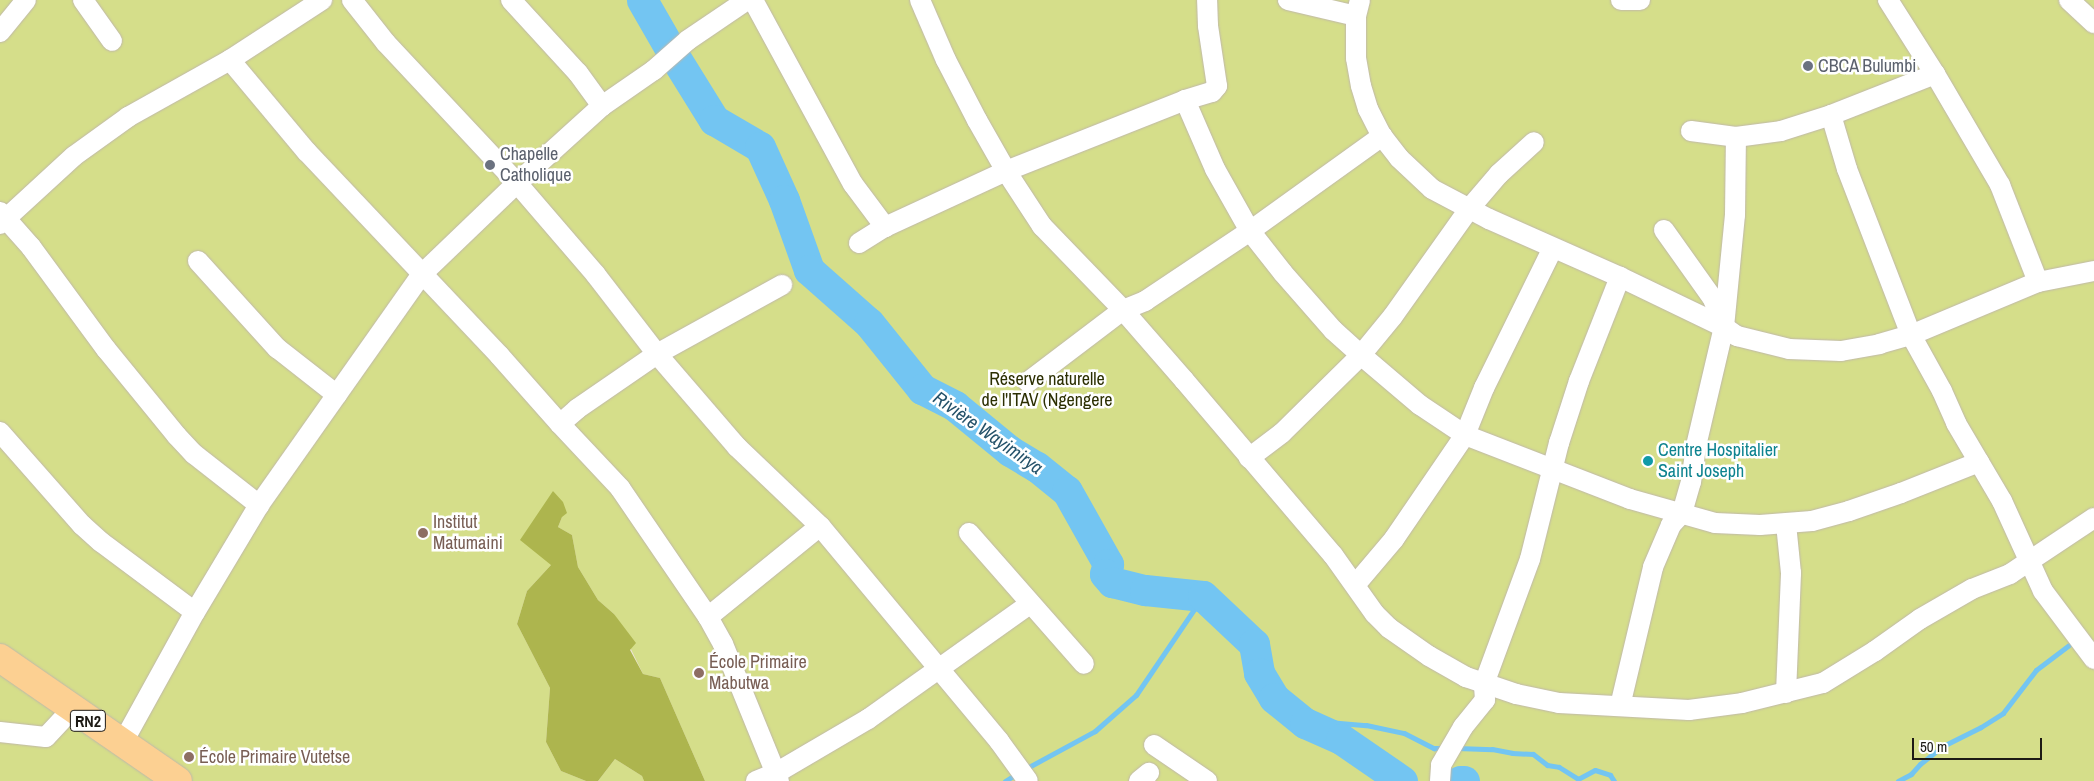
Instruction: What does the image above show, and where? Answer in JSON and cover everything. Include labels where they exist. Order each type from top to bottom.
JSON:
[{"type":"highway","name":"RN2","points":[[0,658],[178,781]]},
{"type":"street","points":[[0,32],[26,0]]},
{"type":"street","points":[[83,0],[112,41]]},
{"type":"street","points":[[260,505],[194,454],[176,436],[2,218],[74,156],[128,117],[230,60],[322,0]]},
{"type":"street","points":[[352,0],[386,43],[517,183],[596,275],[657,354],[737,447],[820,526],[1012,758],[1028,781]]},
{"type":"street","points":[[511,0],[578,73],[602,106]]},
{"type":"street","points":[[122,744],[195,612],[260,505],[422,274],[517,183],[602,106],[654,70],[688,40],[747,0]]},
{"type":"street","points":[[753,0],[853,184],[885,228]]},
{"type":"street","points":[[920,0],[950,68],[1006,172],[1042,226],[1123,310],[1356,584],[1375,614],[1389,628],[1429,656],[1466,677],[1516,694],[1559,703],[1689,710],[1742,703],[1823,684],[1972,588],[2010,574],[2030,562],[2094,518]]},
{"type":"street","points":[[859,243],[885,228],[1006,172],[1185,100],[1212,92],[1217,86],[1208,26],[1207,0]]},
{"type":"street","points":[[1288,0],[1358,8],[1356,58],[1361,86],[1368,109],[1382,136],[1399,158],[1432,189],[1469,210],[1620,277],[1724,327],[1737,336],[1798,349],[1841,351],[1879,344],[1911,334],[2038,282],[2094,271]]},
{"type":"street","points":[[1888,0],[1935,74],[2000,185],[2038,282]]},
{"type":"street","points":[[2069,0],[2094,23]]},
{"type":"street","points":[[230,60],[307,152],[620,488],[708,618],[723,644],[778,777]]},
{"type":"street","points":[[1692,131],[1736,136],[1781,131],[1831,115],[1935,74]]},
{"type":"street","points":[[1185,100],[1215,169],[1250,231],[1283,273],[1334,330],[1360,355],[1420,405],[1465,434],[1630,499],[1716,523],[1786,524],[1812,520],[1849,511],[1980,462]]},
{"type":"street","points":[[1831,115],[1847,169],[1911,334],[1942,391],[1956,423],[2002,501],[2047,597],[2094,659]]},
{"type":"street","points":[[1028,382],[1123,310],[1145,301],[1250,231],[1382,136]]},
{"type":"street","points":[[1620,706],[1653,568],[1671,525],[1682,513],[1691,482],[1696,446],[1724,327],[1736,215],[1736,136]]},
{"type":"street","points":[[1249,458],[1282,433],[1360,355],[1393,316],[1469,210],[1499,174],[1534,142]]},
{"type":"street","points":[[1664,230],[1712,300],[1724,327]]},
{"type":"street","points":[[1356,584],[1394,539],[1465,434],[1484,388],[1553,248]]},
{"type":"street","points":[[198,262],[277,348],[337,395]]},
{"type":"street","points":[[1440,781],[1441,765],[1463,728],[1485,700],[1484,684],[1530,559],[1559,443],[1579,381],[1620,277]]},
{"type":"street","points":[[560,424],[578,409],[657,354],[782,285]]},
{"type":"street","points":[[0,432],[82,525],[100,542],[195,612]]},
{"type":"street","points":[[1786,524],[1791,573],[1786,693]]},
{"type":"street","points":[[708,618],[820,526]]},
{"type":"street","points":[[969,533],[1015,582],[1030,604],[1084,664]]},
{"type":"street","points":[[756,781],[778,777],[868,719],[1030,604]]},
{"type":"street","points":[[0,732],[46,737],[72,709]]},
{"type":"street","points":[[1154,745],[1207,781]]},
{"type":"green space","name":"Réserve naturelle de l'ITAV (Ngengere","points":[[0,0],[2094,0],[2094,781],[705,781],[660,678],[643,674],[614,614],[598,600],[578,567],[572,535],[558,527],[562,517],[553,491],[551,565],[527,591],[517,624],[550,688],[546,742],[561,771],[586,781],[0,781]]},
{"type":"green space","points":[[553,491],[563,502],[567,513],[562,517],[558,527],[572,535],[578,567],[598,600],[614,614],[636,643],[630,650],[643,674],[660,678],[705,781],[644,781],[642,776],[615,759],[598,781],[586,781],[561,771],[546,742],[550,688],[517,624],[527,591],[551,565],[520,540]]},
{"type":"green space","points":[[615,759],[642,776],[644,781],[598,781]]},
{"type":"waterway","name":"Rivière Wayimirya","points":[[642,0],[714,120],[760,147],[784,200],[809,270],[869,323],[922,389],[955,406],[1010,451],[1037,467],[1067,491],[1108,564],[1105,574],[1112,582],[1145,590],[1203,596],[1254,644],[1259,673],[1274,698],[1305,723],[1341,739],[1402,781]]},
{"type":"waterway","points":[[1025,769],[1095,731],[1136,695],[1203,596]]},
{"type":"waterway","points":[[1898,781],[1911,774],[1920,764],[1943,746],[1981,727],[2003,713],[2036,670],[2069,645]]},
{"type":"waterway","points":[[1293,714],[1308,713],[1328,722],[1366,725],[1404,733],[1434,748],[1446,748]]},
{"type":"waterway","points":[[1457,748],[1492,749],[1512,753],[1533,754],[1547,765],[1559,767],[1578,779],[1595,770],[1610,775],[1614,781]]},
{"type":"waterway","points":[[1005,781],[1018,773]]},
{"type":"place","name":"CBCA Bulumbi","points":[[1808,66]]},
{"type":"place","name":"Chapelle Catholique","points":[[490,165]]},
{"type":"place","name":"Centre Hospitalier Saint Joseph","points":[[1648,461]]},
{"type":"place","name":"Institut Matumaini","points":[[423,533]]},
{"type":"place","name":"École Primaire Mabutwa","points":[[699,673]]},
{"type":"place","name":"École Primaire Vutetse","points":[[189,757]]}]
